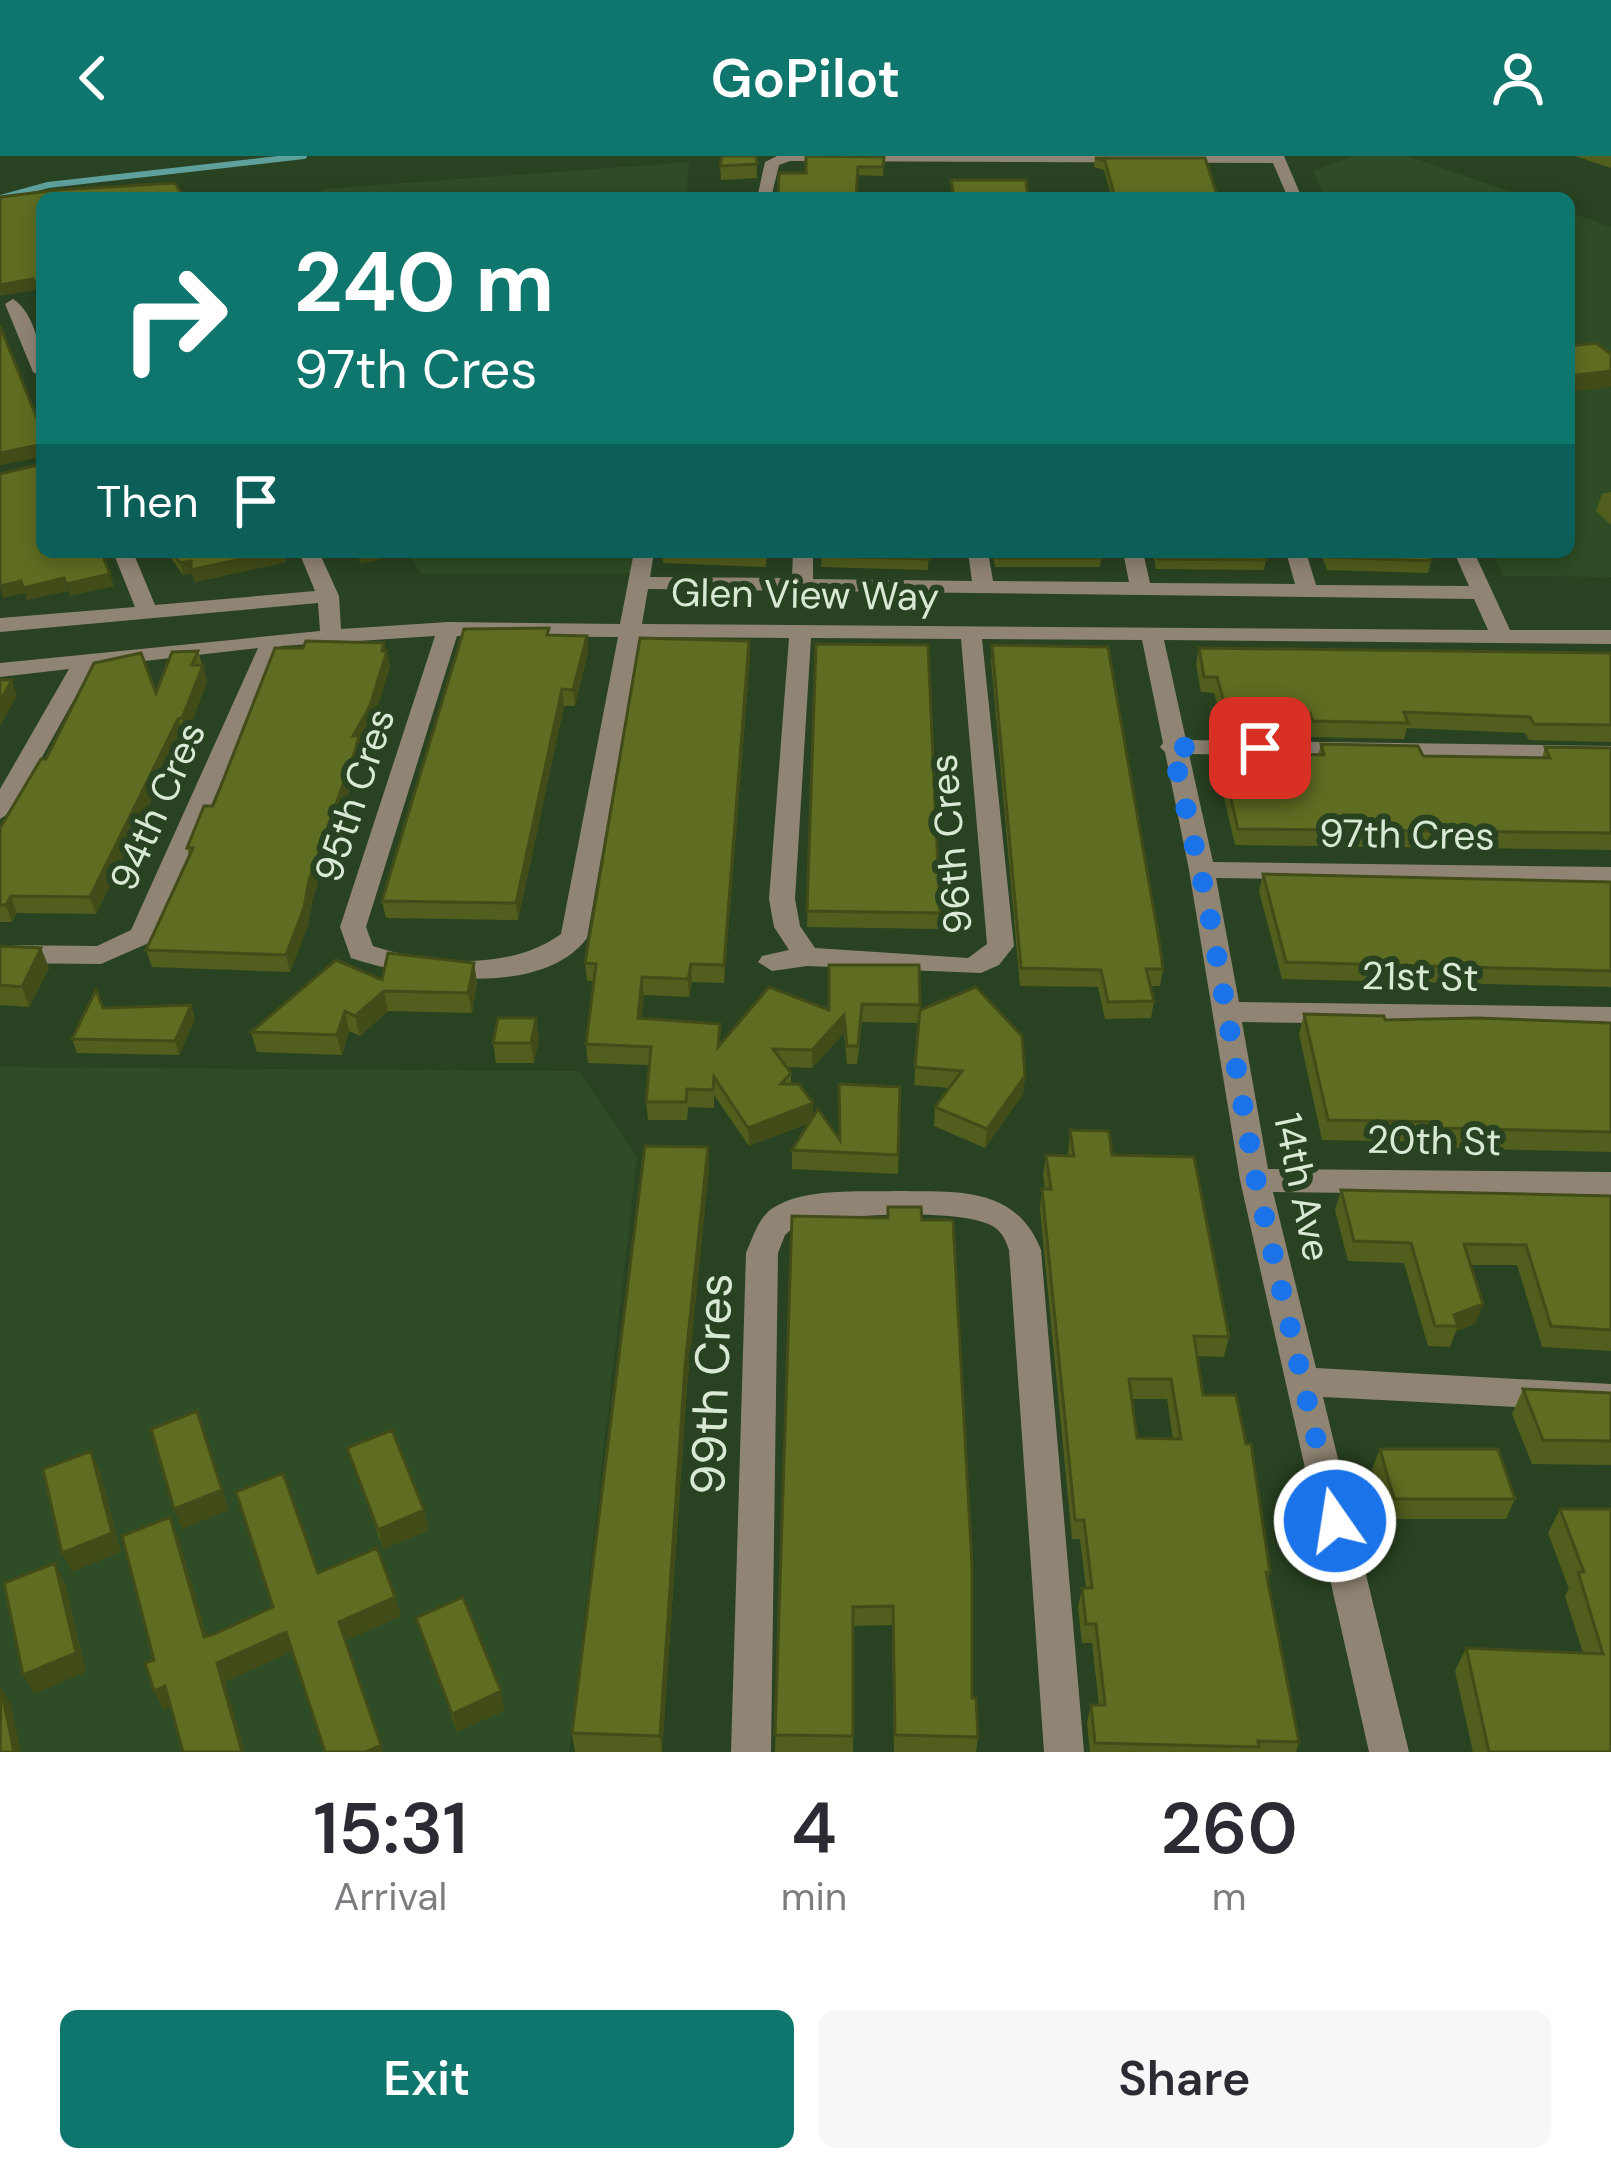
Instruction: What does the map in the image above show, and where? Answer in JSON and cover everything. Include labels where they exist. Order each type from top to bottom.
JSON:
[{"type":"street","points":[[765,192],[772,162],[778,159],[928,156],[1277,158],[1292,192]]},
{"type":"street","points":[[13,304],[36,358]]},
{"type":"street","points":[[125,558],[147,611]]},
{"type":"street","points":[[312,558],[328,596],[331,636]]},
{"type":"street","points":[[632,627],[643,558]]},
{"type":"street","points":[[802,586],[803,558]]},
{"type":"street","points":[[980,558],[984,589]]},
{"type":"street","points":[[1134,558],[1141,590]]},
{"type":"street","points":[[1298,558],[1308,592]]},
{"type":"street","points":[[1467,558],[1501,635]]},
{"type":"street","points":[[639,583],[1483,593]]},
{"type":"street","points":[[0,625],[328,596]]},
{"type":"street","name":"95th Cres","points":[[448,629],[352,928],[361,952],[387,962],[524,965],[552,955],[574,938],[632,627]]},
{"type":"street","name":"Glen View Way","points":[[0,670],[273,640],[448,629],[1611,637]]},
{"type":"street","points":[[772,962],[807,957],[787,927],[782,899],[801,630]]},
{"type":"street","name":"96th Cres","points":[[807,957],[971,967],[989,959],[1001,946],[971,634]]},
{"type":"street","name":"14th Ave","points":[[1152,635],[1172,747],[1202,870],[1256,1180],[1389,1752]]},
{"type":"street","name":"94th Cres","points":[[0,955],[101,955],[142,936],[273,640]]},
{"type":"street","points":[[0,812],[86,658]]},
{"type":"street","points":[[1172,747],[1611,753]]},
{"type":"street","name":"97th Cres","points":[[1202,870],[1611,875]]},
{"type":"street","name":"21st St","points":[[1228,1012],[1611,1017]]},
{"type":"street","name":"20th St","points":[[1256,1180],[1611,1184]]},
{"type":"street","name":"99th Cres","points":[[751,1752],[762,1253],[770,1231],[784,1215],[829,1207],[977,1206],[1005,1217],[1023,1240],[1029,1263],[1064,1752]]},
{"type":"street","points":[[1303,1382],[1611,1398]]},
{"type":"shaded area","points":[[1353,156],[1408,156],[1511,192],[1323,192],[1313,171]]},
{"type":"shaded area","points":[[689,162],[686,192],[320,192]]},
{"type":"shaded area","points":[[1575,214],[1611,227],[1611,577],[1503,576],[1495,558],[1575,558]]},
{"type":"shaded area","points":[[410,558],[636,558],[633,573],[421,574]]},
{"type":"shaded area","points":[[0,1067],[579,1071],[637,1157],[569,1752],[0,1752]]},
{"type":"building","points":[[722,156],[756,156],[757,164],[720,166]]},
{"type":"building","points":[[806,156],[884,157],[883,167],[858,167],[856,192],[778,192],[779,173],[806,173]]},
{"type":"building","points":[[1095,158],[1205,158],[1216,192],[1113,192],[1105,161]]},
{"type":"building","points":[[951,180],[1026,180],[1027,192],[953,192]]},
{"type":"building","points":[[175,183],[180,192],[41,192]]},
{"type":"building","points":[[36,193],[36,285],[33,279],[0,285],[0,197]]},
{"type":"building","points":[[0,326],[36,416],[36,445],[0,453]]},
{"type":"building","points":[[1596,343],[1611,354],[1611,371],[1575,375],[1575,345]]},
{"type":"building","points":[[36,465],[36,558],[103,558],[110,574],[66,584],[64,578],[23,588],[21,581],[0,586],[0,474]]},
{"type":"building","points":[[176,558],[245,558],[191,570],[191,561],[180,563]]},
{"type":"building","points":[[1265,558],[1266,560],[1158,559]]},
{"type":"building","points":[[1355,558],[1430,558],[1431,561]]},
{"type":"building","points":[[549,628],[547,635],[587,636],[573,690],[562,689],[516,903],[382,901],[464,629]]},
{"type":"building","points":[[640,638],[749,641],[724,965],[691,964],[688,979],[642,977],[638,1018],[720,1024],[718,1047],[769,987],[829,1010],[829,965],[919,965],[920,1005],[862,1004],[858,1046],[847,1046],[844,1015],[812,1050],[773,1049],[791,1073],[781,1084],[799,1084],[813,1103],[748,1128],[714,1077],[713,1090],[687,1089],[686,1102],[646,1102],[651,1047],[586,1044],[596,964],[585,963]]},
{"type":"building","points":[[306,641],[384,643],[382,651],[387,651],[370,706],[353,736],[359,736],[355,751],[286,955],[146,950],[193,848],[187,848],[204,806],[213,806],[275,648],[303,648]]},
{"type":"building","points":[[816,644],[928,645],[940,913],[807,911]]},
{"type":"building","points":[[992,645],[1108,647],[1163,969],[1146,969],[1154,1001],[1108,1002],[1101,970],[1021,968]]},
{"type":"building","points":[[1199,648],[1611,653],[1611,725],[1534,724],[1530,717],[1404,712],[1408,723],[1313,721],[1310,713],[1249,712],[1252,720],[1229,720],[1217,677],[1204,677]]},
{"type":"building","points":[[198,651],[192,665],[203,665],[182,718],[90,897],[11,896],[6,905],[0,905],[0,828],[41,759],[46,759],[94,663],[141,653],[156,693],[172,652]]},
{"type":"building","points":[[0,680],[12,680],[0,701]]},
{"type":"building","points":[[1235,743],[1258,743],[1261,753],[1324,755],[1321,744],[1418,746],[1423,756],[1550,758],[1545,747],[1611,748],[1611,833],[1238,829],[1220,752],[1237,752]]},
{"type":"building","points":[[1263,874],[1611,882],[1611,971],[1286,962]]},
{"type":"building","points":[[0,946],[41,948],[22,987],[0,985]]},
{"type":"building","points":[[388,953],[474,963],[468,993],[384,991],[355,1016],[345,1011],[337,1035],[251,1032],[336,960],[382,980]]},
{"type":"building","points":[[976,987],[1022,1036],[1025,1076],[987,1129],[935,1107],[962,1071],[915,1067],[920,1010]]},
{"type":"building","points":[[96,990],[103,1008],[191,1005],[175,1041],[72,1039]]},
{"type":"building","points":[[1304,1014],[1384,1016],[1385,1020],[1611,1023],[1611,1132],[1328,1120]]},
{"type":"building","points":[[498,1018],[536,1018],[531,1043],[493,1043]]},
{"type":"building","points":[[839,1084],[900,1087],[898,1155],[792,1150],[818,1109],[840,1140]]},
{"type":"building","points":[[1070,1130],[1109,1131],[1112,1155],[1194,1157],[1229,1337],[1194,1336],[1203,1395],[1236,1395],[1246,1444],[1251,1444],[1270,1572],[1266,1572],[1299,1742],[1258,1741],[1259,1747],[1095,1743],[1091,1705],[1105,1705],[1096,1624],[1086,1624],[1082,1588],[1092,1588],[1084,1520],[1075,1520],[1042,1189],[1051,1189],[1046,1155],[1074,1156]],"holes":[[[1129,1379],[1171,1379],[1181,1439],[1137,1438]]]},
{"type":"building","points":[[645,1146],[708,1147],[685,1366],[660,1736],[572,1733]]},
{"type":"building","points":[[1341,1190],[1611,1196],[1611,1330],[1551,1326],[1526,1245],[1464,1244],[1483,1304],[1454,1315],[1458,1326],[1435,1326],[1411,1243],[1354,1241]]},
{"type":"building","points":[[888,1207],[921,1207],[922,1220],[953,1220],[972,1565],[972,1698],[976,1698],[978,1737],[895,1735],[893,1606],[853,1607],[853,1736],[775,1735],[792,1216],[888,1218]]},
{"type":"building","points":[[1523,1389],[1611,1393],[1611,1441],[1543,1440]]},
{"type":"building","points":[[197,1411],[222,1490],[174,1509],[151,1429]]},
{"type":"building","points":[[392,1430],[424,1510],[378,1530],[347,1448]]},
{"type":"building","points":[[1380,1449],[1498,1449],[1515,1499],[1394,1499]]},
{"type":"building","points":[[91,1451],[112,1533],[62,1553],[43,1469]]},
{"type":"building","points":[[283,1473],[318,1573],[377,1548],[395,1597],[339,1622],[381,1745],[365,1752],[325,1752],[286,1632],[217,1663],[242,1752],[183,1752],[165,1686],[154,1691],[145,1663],[154,1660],[122,1536],[170,1517],[204,1637],[214,1634],[273,1607],[236,1492]]},
{"type":"building","points":[[1560,1509],[1611,1509],[1611,1752],[1489,1752],[1466,1648],[1603,1654],[1578,1572],[1584,1572]]},
{"type":"building","points":[[55,1563],[76,1653],[23,1675],[4,1583]]},
{"type":"building","points":[[463,1597],[501,1691],[452,1714],[416,1618]]},
{"type":"building","points":[[1,1688],[14,1752],[0,1752]]},
{"type":"waterway","points":[[0,198],[48,185],[304,156]]},
{"type":"route","points":[[1260,748],[1172,747],[1202,870],[1256,1180],[1335,1521]]}]
